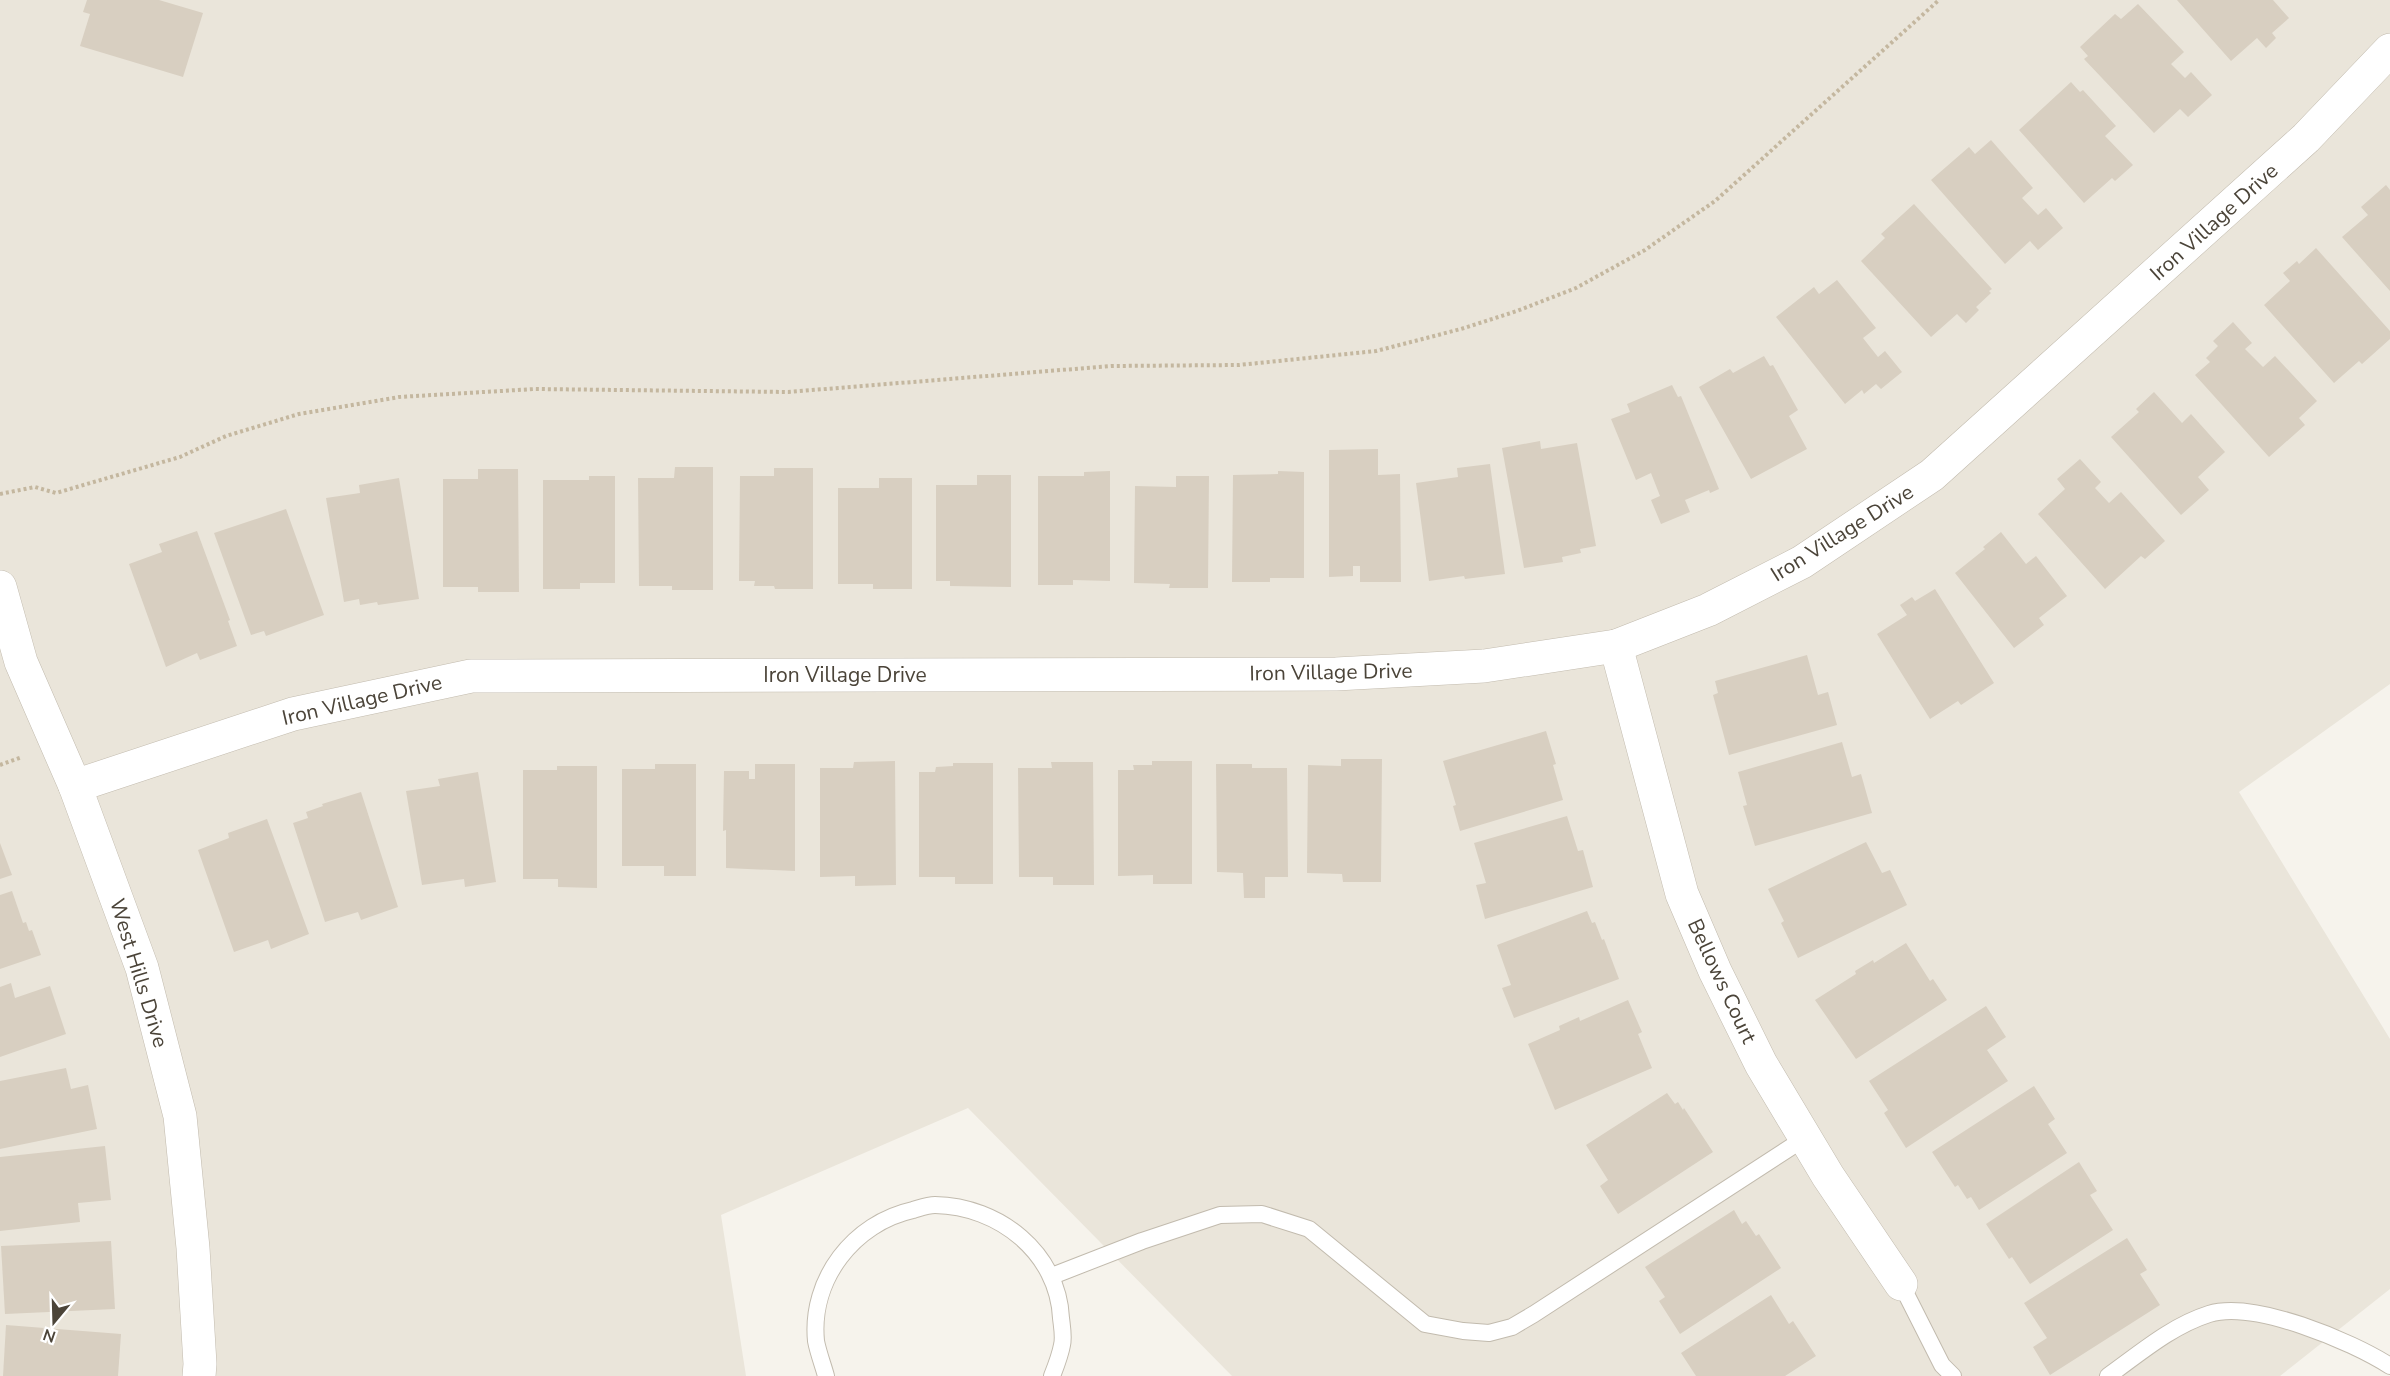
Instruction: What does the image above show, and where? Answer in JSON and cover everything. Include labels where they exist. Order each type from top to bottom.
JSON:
[{"type":"street","name":"Iron Village Drive","points":[[75,786],[293,714],[471,676],[1336,674],[1484,666],[1616,646],[1708,610],[1802,562],[1932,475],[2306,138],[2390,50]]},
{"type":"street","name":"West Hills Drive","points":[[0,587],[21,662],[75,786],[142,968],[180,1116],[194,1248],[199,1376]]},
{"type":"street","name":"Bellows Court","points":[[1616,646],[1682,894],[1715,971],[1761,1064],[1828,1176],[1901,1284]]},
{"type":"lane","points":[[1052,1276],[1143,1241],[1220,1215],[1262,1214],[1309,1229],[1425,1324],[1489,1333],[1512,1327],[1534,1314],[1805,1138]]},
{"type":"lane","points":[[826,1376],[816,1341],[818,1303],[832,1266],[856,1237],[892,1214],[934,1205],[976,1211],[1015,1230],[1043,1262],[1052,1276],[1060,1301],[1063,1344],[1052,1376]]},
{"type":"lane","points":[[1901,1284],[1942,1365],[1953,1376]]},
{"type":"lane","points":[[2108,1376],[2183,1324],[2211,1313],[2237,1311],[2284,1320],[2331,1336],[2390,1366]]},
{"type":"path","points":[[0,494],[35,487],[56,493],[180,457],[226,436],[299,414],[399,397],[535,390],[788,392],[1111,366],[1239,365],[1376,351],[1461,329],[1517,311],[1576,288],[1645,250],[1715,201],[1939,0]]},
{"type":"shaded area","points":[[0,0],[2390,0],[2390,684],[2239,792],[2390,1039],[2390,1289],[2280,1376],[1232,1376],[968,1108],[721,1215],[746,1376],[0,1376]]},
{"type":"building","points":[[87,0],[159,0],[203,13],[183,77],[80,46],[90,14],[83,12]]},
{"type":"building","points":[[2177,0],[2273,0],[2289,18],[2272,33],[2276,38],[2266,48],[2257,38],[2231,61]]},
{"type":"building","points":[[2138,4],[2184,52],[2171,64],[2185,78],[2191,72],[2212,95],[2188,117],[2180,109],[2154,133],[2084,59],[2088,56],[2080,47],[2115,14],[2121,19]]},
{"type":"building","points":[[2071,82],[2080,92],[2083,90],[2116,126],[2105,136],[2133,165],[2115,181],[2112,178],[2084,203],[2019,130]]},
{"type":"building","points":[[1991,140],[2033,188],[2022,198],[2038,215],[2046,208],[2063,228],[2038,250],[2030,241],[2005,264],[1931,180],[1969,147],[1975,154]]},
{"type":"building","points":[[2386,185],[2390,190],[2390,291],[2342,237],[2368,215],[2361,207]]},
{"type":"building","points":[[1914,204],[1992,289],[1989,291],[1991,293],[1976,307],[1979,310],[1966,323],[1957,314],[1931,337],[1861,261],[1885,238],[1881,234]]},
{"type":"building","points":[[2316,248],[2390,331],[2390,339],[2362,364],[2359,361],[2334,383],[2264,305],[2290,281],[2283,273],[2297,261],[2299,264]]},
{"type":"building","points":[[1837,280],[1876,328],[1863,338],[1878,357],[1885,351],[1902,372],[1881,389],[1876,384],[1864,394],[1862,390],[1845,404],[1776,317],[1814,287],[1819,294]]},
{"type":"building","points":[[2233,322],[2252,343],[2245,349],[2263,367],[2275,356],[2317,401],[2299,418],[2305,425],[2269,457],[2195,375],[2210,362],[2206,358],[2218,346],[2213,341]]},
{"type":"building","points":[[1764,356],[1770,366],[1773,365],[1798,410],[1789,416],[1807,449],[1751,479],[1699,387],[1730,369],[1733,373]]},
{"type":"building","points":[[1672,385],[1678,397],[1681,396],[1719,489],[1710,493],[1709,490],[1685,500],[1690,512],[1661,524],[1651,500],[1660,496],[1651,473],[1636,480],[1611,419],[1630,412],[1627,404]]},
{"type":"building","points":[[2154,392],[2182,423],[2191,414],[2225,452],[2198,477],[2209,490],[2181,515],[2111,437],[2139,412],[2136,409]]},
{"type":"building","points":[[1540,441],[1541,449],[1577,443],[1596,546],[1580,549],[1581,553],[1562,557],[1563,562],[1524,568],[1502,448]]},
{"type":"building","points":[[1378,449],[1378,475],[1400,474],[1401,582],[1360,582],[1360,566],[1353,566],[1353,576],[1329,577],[1329,450]]},
{"type":"building","points":[[2080,459],[2101,482],[2095,488],[2109,503],[2121,492],[2165,541],[2145,559],[2141,556],[2105,589],[2038,514],[2065,489],[2057,479]]},
{"type":"building","points":[[1490,464],[1505,574],[1429,581],[1416,483],[1458,477],[1457,468]]},
{"type":"building","points":[[675,467],[713,467],[713,590],[672,590],[672,586],[639,586],[638,478],[674,478]]},
{"type":"building","points":[[774,468],[813,468],[813,589],[775,589],[774,586],[754,586],[755,581],[739,581],[740,476],[774,476]]},
{"type":"building","points":[[478,469],[518,469],[519,592],[478,592],[478,587],[443,587],[443,479],[478,479]]},
{"type":"building","points":[[1110,471],[1110,581],[1073,580],[1073,585],[1038,585],[1038,476],[1084,476],[1084,472]]},
{"type":"building","points":[[1278,471],[1304,472],[1304,578],[1270,578],[1270,582],[1232,582],[1233,475],[1278,474]]},
{"type":"building","points":[[977,475],[1011,475],[1011,587],[950,586],[950,581],[936,581],[936,485],[977,485]]},
{"type":"building","points":[[589,476],[615,476],[615,583],[580,583],[580,589],[543,589],[543,480],[589,480]]},
{"type":"building","points":[[1176,476],[1209,476],[1208,588],[1169,588],[1170,584],[1134,583],[1135,486],[1176,487]]},
{"type":"building","points":[[399,478],[419,599],[378,605],[377,602],[360,605],[359,599],[344,602],[326,498],[360,493],[359,485]]},
{"type":"building","points":[[879,478],[912,478],[912,589],[873,589],[873,584],[838,584],[838,488],[879,488]]},
{"type":"building","points":[[286,509],[324,615],[266,636],[264,631],[251,635],[214,533]]},
{"type":"building","points":[[197,531],[230,620],[228,621],[237,646],[200,660],[197,653],[166,667],[129,564],[162,552],[159,544]]},
{"type":"building","points":[[2001,532],[2026,564],[2036,556],[2067,596],[2039,618],[2044,625],[2014,648],[1955,573],[1985,549],[1983,547]]},
{"type":"building","points":[[1935,589],[1994,683],[1961,705],[1958,701],[1930,719],[1877,634],[1907,615],[1900,605],[1912,597],[1915,601]]},
{"type":"building","points":[[1807,655],[1818,695],[1828,692],[1837,725],[1729,755],[1713,695],[1718,693],[1715,681]]},
{"type":"building","points":[[1546,731],[1556,764],[1553,765],[1563,800],[1460,831],[1453,806],[1456,805],[1443,761]]},
{"type":"building","points":[[1842,742],[1852,777],[1861,774],[1872,813],[1755,846],[1743,806],[1747,805],[1738,772]]},
{"type":"building","points":[[1341,759],[1382,759],[1381,882],[1343,882],[1342,874],[1307,873],[1308,765],[1341,766]]},
{"type":"building","points":[[895,761],[896,885],[855,886],[855,876],[820,877],[820,768],[853,768],[854,762]]},
{"type":"building","points":[[1152,761],[1192,761],[1192,884],[1153,884],[1153,875],[1118,876],[1118,770],[1134,770],[1133,765],[1152,765]]},
{"type":"building","points":[[1051,762],[1093,762],[1094,885],[1053,885],[1053,877],[1019,877],[1018,768],[1052,768]]},
{"type":"building","points":[[953,763],[993,763],[993,884],[955,884],[955,877],[919,877],[919,772],[935,772],[936,767],[953,766]]},
{"type":"building","points":[[655,764],[696,764],[696,876],[664,876],[664,866],[622,866],[622,769],[655,769]]},
{"type":"building","points":[[755,764],[795,764],[795,871],[726,868],[726,830],[723,831],[724,771],[749,771],[749,779],[755,779]]},
{"type":"building","points":[[1216,764],[1252,764],[1252,768],[1287,768],[1288,877],[1265,877],[1265,898],[1244,898],[1243,873],[1217,872]]},
{"type":"building","points":[[557,766],[597,766],[597,888],[558,887],[558,879],[523,879],[523,770],[557,770]]},
{"type":"building","points":[[478,772],[496,882],[465,887],[464,879],[422,885],[406,791],[440,786],[438,779]]},
{"type":"building","points":[[361,792],[398,907],[361,920],[358,912],[325,922],[293,823],[308,818],[306,812],[323,806],[322,804]]},
{"type":"building","points":[[1567,816],[1578,851],[1583,850],[1593,887],[1485,919],[1476,885],[1486,883],[1474,843]]},
{"type":"building","points":[[267,819],[309,934],[271,949],[268,940],[234,952],[198,850],[229,838],[228,833]]},
{"type":"building","points":[[1866,842],[1882,873],[1890,870],[1907,905],[1798,958],[1781,923],[1784,921],[1768,889]]},
{"type":"building","points":[[0,843],[12,875],[0,879]]},
{"type":"building","points":[[12,891],[23,923],[26,922],[29,931],[32,930],[41,955],[0,969],[0,895]]},
{"type":"building","points":[[1587,911],[1592,923],[1595,922],[1602,940],[1604,939],[1619,979],[1514,1018],[1502,988],[1511,985],[1497,945]]},
{"type":"building","points":[[1906,943],[1930,981],[1933,979],[1947,1000],[1856,1059],[1815,1000],[1856,974],[1855,971],[1873,960],[1874,963]]},
{"type":"building","points":[[11,983],[15,998],[50,986],[66,1034],[0,1057],[0,987]]},
{"type":"building","points":[[1628,1000],[1642,1032],[1638,1034],[1652,1068],[1555,1110],[1528,1044],[1560,1030],[1559,1026],[1579,1017],[1580,1021]]},
{"type":"building","points":[[1986,1006],[2006,1037],[1987,1050],[2008,1081],[1906,1148],[1884,1113],[1888,1110],[1869,1081]]},
{"type":"building","points":[[66,1068],[71,1089],[88,1085],[97,1129],[0,1149],[0,1081]]},
{"type":"building","points":[[2034,1086],[2055,1119],[2048,1124],[2067,1153],[1979,1210],[1971,1197],[1967,1199],[1958,1185],[1955,1187],[1932,1152]]},
{"type":"building","points":[[1667,1093],[1675,1104],[1678,1102],[1683,1110],[1684,1108],[1713,1152],[1618,1214],[1600,1186],[1608,1180],[1586,1145]]},
{"type":"building","points":[[105,1146],[111,1200],[78,1203],[80,1222],[0,1231],[0,1157]]},
{"type":"building","points":[[2079,1162],[2097,1191],[2090,1195],[2113,1230],[2030,1284],[2012,1257],[2009,1259],[1986,1224]]},
{"type":"building","points":[[1734,1210],[1742,1224],[1746,1221],[1756,1236],[1759,1234],[1781,1268],[1680,1334],[1659,1301],[1665,1297],[1645,1267]]},
{"type":"building","points":[[2127,1238],[2147,1270],[2140,1274],[2160,1305],[2050,1375],[2033,1347],[2047,1338],[2024,1303]]},
{"type":"building","points":[[111,1241],[115,1309],[5,1314],[1,1246]]},
{"type":"building","points":[[1771,1295],[1789,1324],[1793,1321],[1816,1356],[1785,1376],[1696,1376],[1681,1353]]},
{"type":"building","points":[[6,1325],[121,1334],[118,1376],[3,1376]]}]
